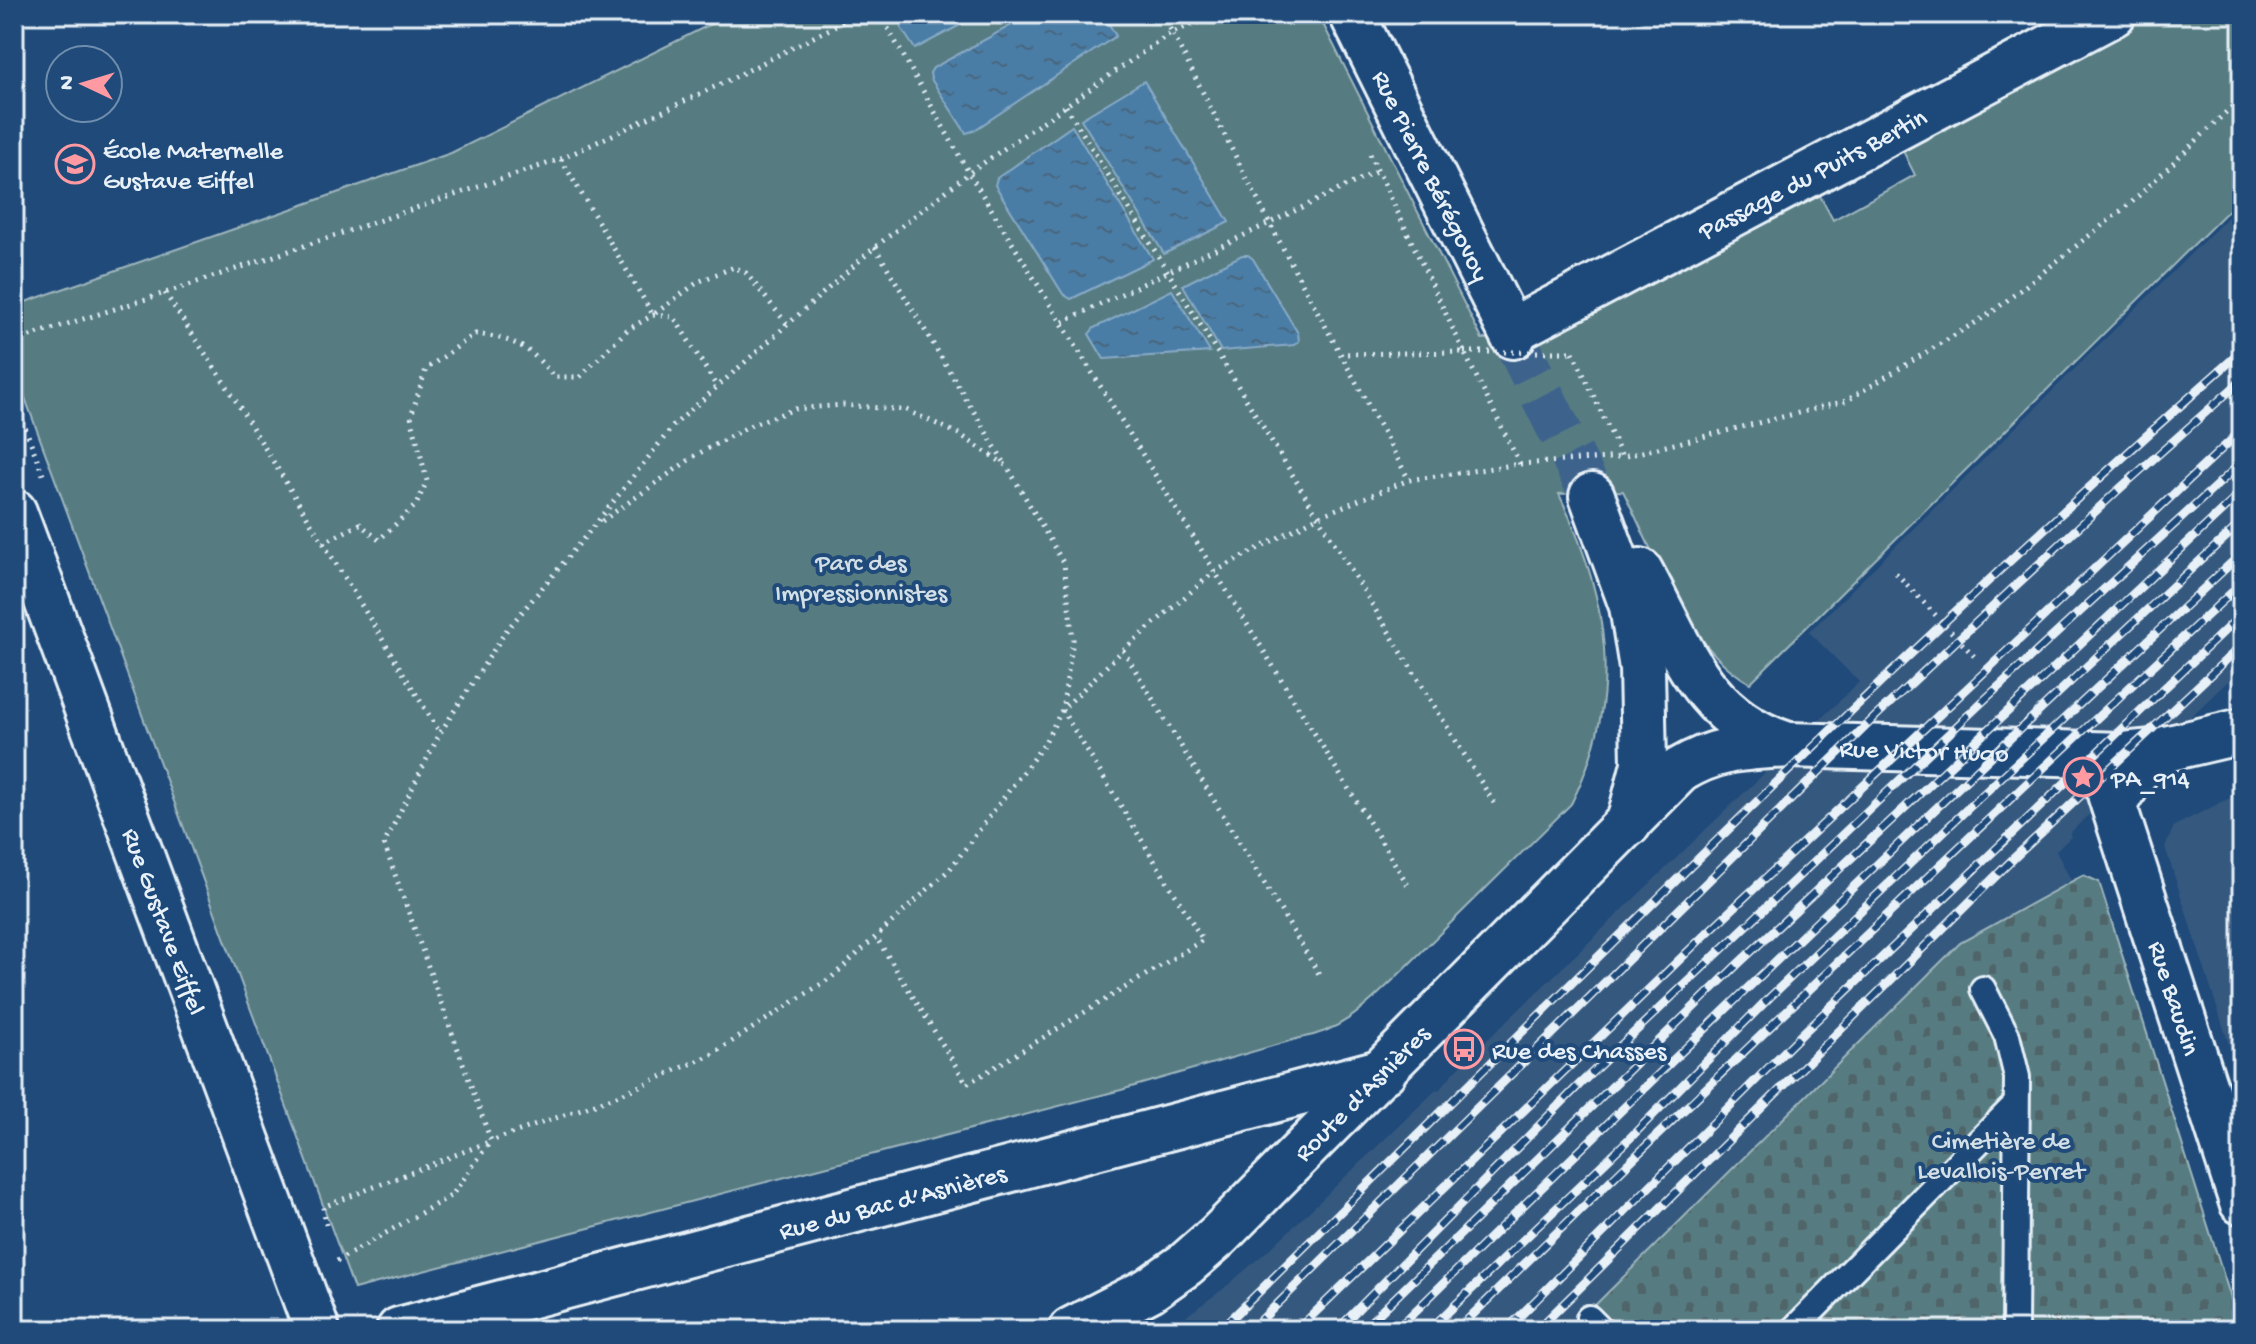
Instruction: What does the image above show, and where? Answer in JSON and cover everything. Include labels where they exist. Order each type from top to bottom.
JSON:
[{"type":"street","name":"Rue Pierre Bérégovoy","points":[[1352,14],[1512,334]]},
{"type":"street","name":"Passage du Puits Bertin","points":[[1512,334],[2113,14]]},
{"type":"street","name":"Rue Gustave Eiffel","points":[[14,512],[317,1330]]},
{"type":"street","name":"Rue Victor Hugo","points":[[1692,740],[2097,756],[2153,752],[2242,731]]},
{"type":"street","points":[[1629,823],[1680,770],[1692,740]]},
{"type":"street","points":[[1629,823],[1644,764],[1692,740]]},
{"type":"street","name":"Rue Baudin","points":[[2153,752],[2112,800],[2242,1202]]},
{"type":"street","name":"Route d'Asnières","points":[[1071,1330],[1149,1290],[1218,1236],[1629,823]]},
{"type":"street","name":"Rue du Bac d’Asnières","points":[[399,1330],[1384,1071]]},
{"type":"lane","points":[[1983,989],[2007,1036],[2017,1077],[2015,1330]]},
{"type":"lane","points":[[1793,1330],[2016,1104]]},
{"type":"path","points":[[14,341],[561,159],[723,83],[859,14]]},
{"type":"path","points":[[880,14],[969,173],[1408,885]]},
{"type":"path","points":[[1162,14],[1270,224],[1409,480]]},
{"type":"path","points":[[491,1141],[384,844],[440,733],[506,631],[674,425],[875,247],[969,173],[1172,32],[1222,14]]},
{"type":"path","points":[[328,1235],[323,1207],[491,1141],[612,1098],[711,1055],[832,977],[950,869],[1044,744],[1062,710],[1123,650],[1214,572],[1317,517],[1409,480],[1520,464],[1622,457],[1846,401],[1991,313],[2132,202],[2242,97]]},
{"type":"path","points":[[1066,106],[1494,803]]},
{"type":"path","points":[[1365,142],[1520,464]]},
{"type":"path","points":[[561,159],[653,315]]},
{"type":"path","points":[[1063,322],[1378,171]]},
{"type":"path","points":[[875,247],[1064,564],[1073,640],[1062,710],[1203,940],[967,1084],[876,937]]},
{"type":"path","points":[[323,543],[360,524],[379,540],[416,505],[427,481],[411,416],[426,369],[475,334],[501,338],[534,352],[554,377],[580,377],[627,330],[698,282],[734,267],[746,273],[787,324]]},
{"type":"path","points":[[165,293],[228,388],[440,733]]},
{"type":"path","points":[[653,315],[674,317],[717,387]]},
{"type":"path","points":[[1341,354],[1573,352],[1622,457]]},
{"type":"path","points":[[594,526],[696,455],[753,424],[795,409],[843,405],[906,410],[959,434],[1007,466]]},
{"type":"path","points":[[1896,573],[1974,656]]},
{"type":"path","points":[[1123,650],[1319,974]]},
{"type":"path","points":[[330,1249],[332,1263],[452,1195],[491,1141]]},
{"type":"shaded area","points":[[2242,203],[2242,678],[2233,684],[2228,681],[2070,833],[2071,837],[2056,851],[2071,880],[1960,943],[1570,1330],[1167,1330],[1223,1289],[1273,1246],[1439,1090],[1455,1071],[1859,682],[1809,632]]},
{"type":"shaded area","points":[[2242,792],[2242,1085],[2165,847],[2174,826]]},
{"type":"green space","name":"Parc des Impressionnistes","points":[[731,14],[1318,14],[1482,339],[1545,336],[1817,190],[1833,220],[1915,175],[1900,145],[2142,14],[2242,14],[2242,197],[1750,683],[1728,668],[1708,648],[1691,624],[1660,570],[1623,491],[1559,494],[1590,572],[1604,648],[1604,687],[1599,725],[1588,764],[1571,804],[1381,992],[1339,1025],[1314,1035],[1121,1090],[354,1289],[14,368],[14,306],[451,153]]},
{"type":"green space","name":"Cimetière de Levallois-Perret","points":[[2083,875],[2099,882],[2241,1330],[1570,1330],[1960,943]]},
{"type":"water","points":[[923,14],[981,14],[915,49],[901,28]]},
{"type":"water","points":[[1032,14],[1103,14],[1116,36],[966,133],[930,73],[933,68]]},
{"type":"water","points":[[1144,81],[1229,222],[1164,254],[1081,119]]},
{"type":"water","points":[[1072,126],[1153,259],[1071,299],[1063,294],[995,185],[997,178]]},
{"type":"water","points":[[1242,255],[1253,259],[1298,333],[1299,341],[1294,345],[1221,351],[1183,285]]},
{"type":"water","points":[[1172,290],[1210,352],[1104,359],[1089,334],[1094,328]]},
{"type":"tunnel","points":[[1513,336],[1592,496]]},
{"type":"railway","points":[[1220,1330],[1851,710],[2242,351]]},
{"type":"railway","points":[[1251,1330],[1876,716],[2116,492],[2242,380]]},
{"type":"railway","points":[[1297,1330],[1708,932],[2242,430]]},
{"type":"railway","points":[[1337,1330],[1580,1084],[1981,703],[2242,462]]},
{"type":"railway","points":[[1362,1330],[1738,964],[2242,492]]},
{"type":"railway","points":[[1396,1330],[1816,923],[2242,522]]},
{"type":"railway","points":[[1429,1330],[1629,1139],[1770,997],[2242,553]]},
{"type":"railway","points":[[1457,1330],[1847,954],[2242,583]]},
{"type":"railway","points":[[1506,1330],[1803,1033],[2242,614]]},
{"type":"railway","points":[[1537,1330],[2014,858],[2242,645]]},
{"type":"place","name":"École Maternelle Gustave Eiffel","points":[[75,164]]},
{"type":"place","name":"PA_914","points":[[2083,777]]},
{"type":"place","name":"Rue des Chasses","points":[[1464,1049]]}]
